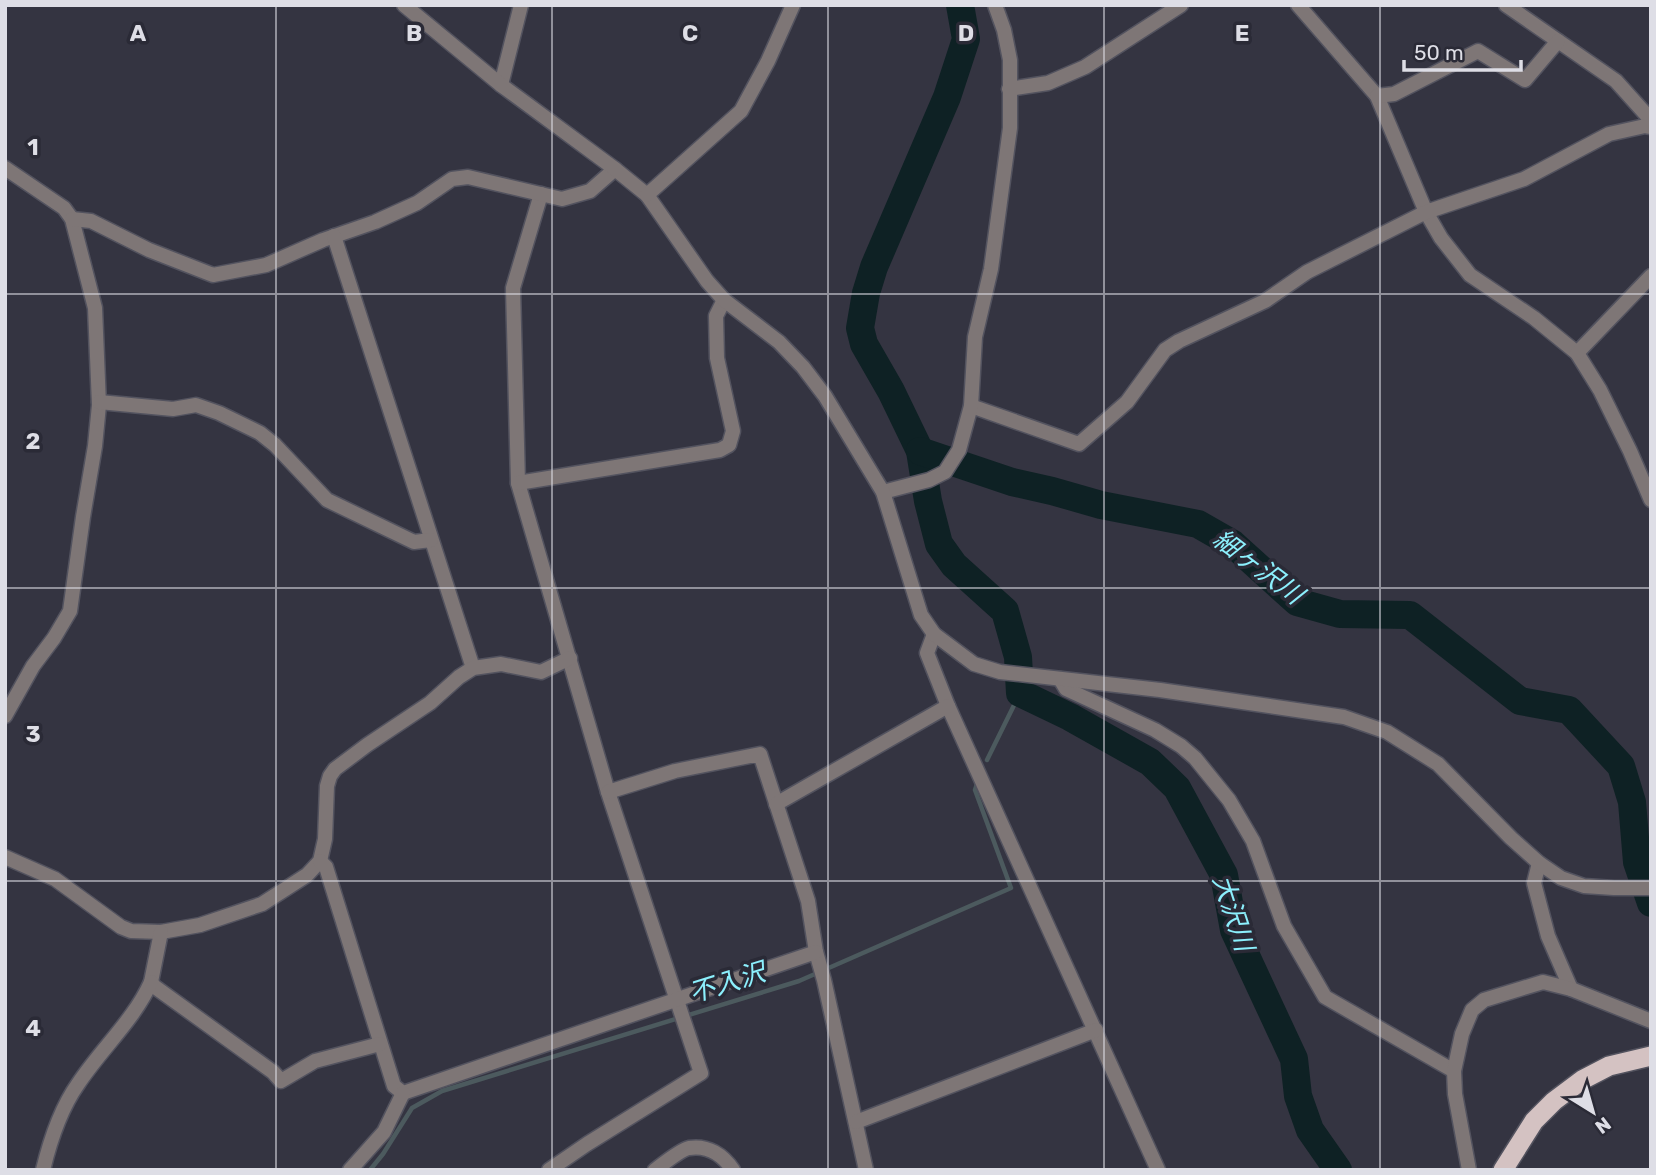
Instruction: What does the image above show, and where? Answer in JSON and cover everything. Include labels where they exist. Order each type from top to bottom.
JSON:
[{"type":"highway","points":[[1503,1170],[1534,1121],[1553,1101],[1582,1080],[1609,1066],[1651,1056]]},
{"type":"street","points":[[404,5],[500,85],[648,195],[707,281],[724,300],[779,342],[803,367],[825,396],[883,492],[921,615],[934,634],[974,664],[1000,671],[1160,690],[1343,717],[1387,732],[1438,764],[1511,838],[1561,878],[1584,886],[1645,888]]},
{"type":"street","points":[[500,85],[521,5]]},
{"type":"street","points":[[648,195],[741,111],[768,61],[793,5]]},
{"type":"street","points":[[883,492],[929,480],[945,472],[959,450],[971,406],[975,337],[991,269],[1010,128],[1010,60],[1004,30],[995,5]]},
{"type":"street","points":[[1009,89],[1048,83],[1085,67],[1181,5]]},
{"type":"street","points":[[1298,5],[1377,96],[1426,212],[1441,238],[1470,275],[1534,317],[1577,353],[1600,390],[1651,500]]},
{"type":"street","points":[[1506,5],[1616,81],[1651,120]]},
{"type":"street","points":[[1377,96],[1394,94],[1478,51],[1525,80],[1558,41]]},
{"type":"street","points":[[971,406],[1079,444],[1127,402],[1166,350],[1179,341],[1265,301],[1307,272],[1426,212],[1524,179],[1609,134],[1645,126],[1651,128]]},
{"type":"street","points":[[5,168],[64,208],[72,219],[95,308],[99,402],[70,611],[33,666],[5,716]]},
{"type":"street","points":[[72,219],[91,221],[149,250],[213,275],[266,265],[375,222],[418,203],[452,179],[468,177],[562,199],[590,191],[615,169]]},
{"type":"street","points":[[541,194],[513,288],[518,483],[608,792],[701,1073],[549,1170]]},
{"type":"street","points":[[334,236],[473,668]]},
{"type":"street","points":[[1577,353],[1651,276]]},
{"type":"street","points":[[518,483],[720,450],[729,445],[733,431],[717,358],[716,316],[724,300]]},
{"type":"street","points":[[99,402],[173,409],[197,405],[219,413],[260,433],[275,445],[327,500],[414,542],[431,540]]},
{"type":"street","points":[[934,634],[927,653],[948,706],[1158,1170]]},
{"type":"street","points":[[5,857],[55,879],[121,927],[131,931],[161,932],[200,925],[262,904],[307,876],[320,860],[325,839],[327,786],[335,769],[430,703],[473,668],[501,664],[541,672],[570,658]]},
{"type":"street","points":[[1060,679],[1066,689],[1155,730],[1195,758],[1229,800],[1253,841],[1284,926],[1325,997],[1454,1071]]},
{"type":"street","points":[[776,804],[948,706]]},
{"type":"street","points":[[608,792],[675,771],[760,754],[808,901],[818,958],[866,1170]]},
{"type":"street","points":[[320,860],[326,867],[394,1086],[403,1093]]},
{"type":"street","points":[[1539,863],[1534,883],[1548,936],[1571,989]]},
{"type":"street","points":[[44,1170],[69,1098],[147,992],[161,932]]},
{"type":"street","points":[[351,1170],[384,1132],[403,1093],[677,999],[818,958]]},
{"type":"street","points":[[151,982],[273,1072],[281,1081],[315,1061],[380,1044]]},
{"type":"street","points":[[1469,1170],[1455,1094],[1454,1071],[1462,1034],[1472,1010],[1484,1000],[1543,982],[1571,989],[1651,1021]]},
{"type":"street","points":[[856,1122],[1096,1030]]},
{"type":"street","points":[[654,1170],[688,1148],[710,1149],[725,1158],[733,1170]]},
{"type":"waterway","name":"細ヶ沢川","points":[[960,5],[966,39],[947,97],[874,267],[860,328],[864,344],[891,391],[920,451],[928,501],[939,544],[954,565],[1005,611],[1018,657],[1020,693],[1070,717],[1150,762],[1177,788],[1224,875],[1234,930],[1294,1059],[1298,1096],[1310,1130],[1338,1170]]},
{"type":"waterway","name":"細ヶ沢川","points":[[920,451],[1012,482],[1101,505],[1198,524],[1233,544],[1297,602],[1340,614],[1410,615],[1520,701],[1569,710],[1621,766],[1632,802],[1637,862],[1651,903]]},
{"type":"waterway","name":"不入沢","points":[[987,760],[1020,693]]},
{"type":"waterway","name":"不入沢","points":[[370,1170],[412,1108],[442,1091],[799,981],[1011,888],[975,790],[977,784]]},
{"type":"water label","name":"大沢川","points":[[1233,913]]}]
